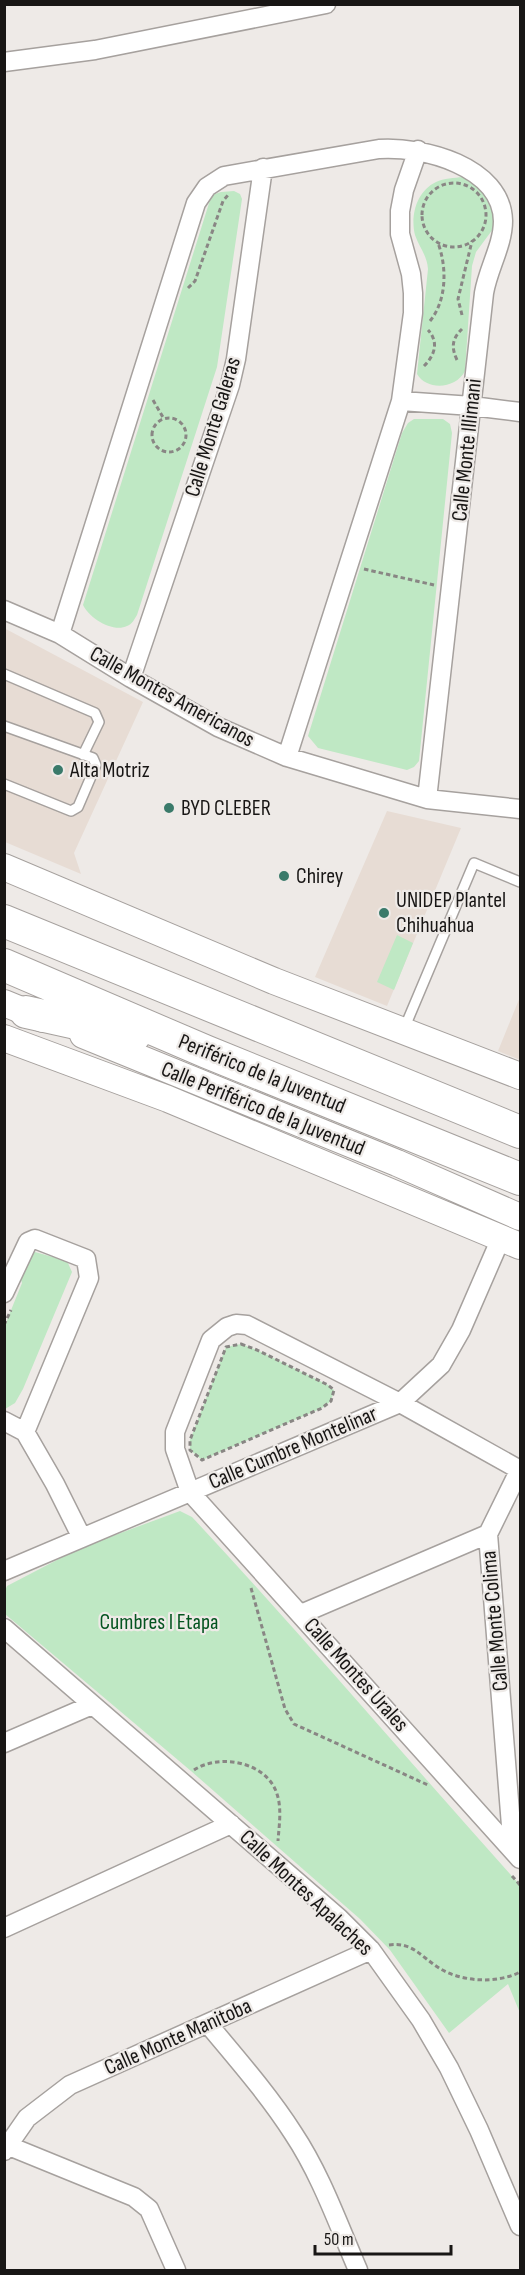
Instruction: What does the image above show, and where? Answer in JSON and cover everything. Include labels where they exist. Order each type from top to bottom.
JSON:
[{"type":"highway","name":"Periférico de la Juventud","points":[[4,921],[520,1132]]},
{"type":"highway","name":"Periférico de la Juventud","points":[[4,965],[207,1052],[520,1179]]},
{"type":"highway","points":[[15,1008],[207,1052]]},
{"type":"main road","points":[[4,867],[274,981],[520,1076]]},
{"type":"main road","name":"Calle Periférico de la Juventud","points":[[15,1008],[397,1163],[520,1216]]},
{"type":"main road","points":[[4,1038],[168,1099],[511,1242]]},
{"type":"street","points":[[4,62],[95,50],[326,4]]},
{"type":"street","name":"Calle Monte Illimani","points":[[60,634],[196,203],[207,187],[224,176],[379,148],[399,147],[418,150],[462,165],[487,185],[502,209],[503,223],[500,241],[486,279],[484,293],[427,799]]},
{"type":"street","points":[[287,757],[401,401],[413,313],[413,293],[411,274],[399,234],[400,211],[404,190],[418,150]]},
{"type":"street","name":"Calle Monte Galeras","points":[[131,678],[230,385],[263,168]]},
{"type":"street","points":[[401,401],[520,412]]},
{"type":"street","name":"Calle Montes Americanos","points":[[4,610],[60,634],[131,678],[218,727],[287,757],[364,782],[427,799],[520,809]]},
{"type":"street","points":[[9,1299],[28,1242],[32,1239],[86,1259],[89,1278],[25,1432]]},
{"type":"street","name":"Calle Cumbre Montelinar","points":[[4,1571],[400,1402],[441,1365],[511,1242]]},
{"type":"street","points":[[190,1492],[174,1449],[175,1432],[211,1340],[227,1327],[236,1324],[247,1325],[400,1402],[520,1469]]},
{"type":"street","points":[[4,1421],[25,1432],[82,1538]]},
{"type":"street","name":"Calle Monte Colima","points":[[513,1859],[488,1534],[520,1469]]},
{"type":"street","name":"Calle Montes Urales","points":[[190,1492],[301,1614],[513,1859]]},
{"type":"street","points":[[301,1614],[488,1534]]},
{"type":"street","name":"Calle Montes Apalaches","points":[[4,1628],[378,1948],[449,2068],[479,2130],[520,2226]]},
{"type":"street","points":[[4,1743],[92,1705]]},
{"type":"street","points":[[4,1928],[231,1824]]},
{"type":"street","name":"Calle Monte Manitoba","points":[[5,2147],[27,2118],[70,2085],[378,1948]]},
{"type":"street","points":[[208,2024],[272,2102],[294,2134],[314,2169],[358,2271]]},
{"type":"street","points":[[5,2147],[134,2197],[149,2210],[176,2271]]},
{"type":"lane","points":[[4,674],[95,713],[99,722],[83,755]]},
{"type":"lane","points":[[4,726],[93,758],[96,765],[78,807],[75,809],[67,810],[4,784]]},
{"type":"lane","points":[[403,1031],[474,863],[520,882]]},
{"type":"path","points":[[442,180],[456,178]]},
{"type":"path","points":[[458,183],[469,186],[484,202],[485,224],[480,234],[472,241],[455,247],[438,243],[424,226],[422,216],[429,195],[437,188],[447,184],[458,183]]},
{"type":"path","points":[[183,296],[195,281],[224,201],[234,191],[221,192]]},
{"type":"path","points":[[464,317],[458,299],[472,241]]},
{"type":"path","points":[[421,368],[433,355],[435,346],[434,337],[428,330],[422,328],[436,315],[442,297],[443,257],[438,243]]},
{"type":"path","points":[[459,363],[453,344],[455,336],[468,324]]},
{"type":"path","points":[[146,405],[149,394],[164,419]]},
{"type":"path","points":[[164,419],[174,419],[183,425],[185,430],[183,445],[173,451],[167,452],[158,447],[153,437],[156,426],[164,419]]},
{"type":"path","points":[[360,568],[436,586]]},
{"type":"path","points":[[4,1325],[9,1299]]},
{"type":"path","points":[[241,1344],[328,1385],[334,1390],[331,1401],[322,1408],[201,1460],[190,1450],[189,1440],[226,1347],[241,1344]]},
{"type":"path","points":[[251,1588],[285,1709],[294,1724],[430,1786]]},
{"type":"path","points":[[513,1859],[520,1885]]},
{"type":"path","points":[[378,1948],[401,1944],[416,1950],[440,1968],[459,1976],[494,1981],[520,1972]]},
{"type":"shaded area","points":[[4,628],[143,702],[74,853],[81,874],[5,842]]},
{"type":"shaded area","name":"UNIDEP Plantel Chihuahua","points":[[387,811],[461,828],[387,1006],[315,977]]},
{"type":"shaded area","points":[[520,997],[520,1060],[498,1051]]},
{"type":"green space","points":[[463,177],[477,183],[487,192],[496,217],[493,229],[476,252],[472,266],[465,371],[455,381],[441,386],[427,383],[417,374],[428,269],[425,255],[415,235],[414,212],[420,197],[429,186],[442,180]]},
{"type":"green space","points":[[234,191],[240,194],[242,199],[217,367],[137,615],[127,626],[115,628],[90,615],[83,605],[210,200],[212,195]]},
{"type":"green space","points":[[414,419],[443,419],[450,424],[452,433],[419,761],[407,770],[318,748],[308,736],[402,433],[408,423]]},
{"type":"green space","points":[[397,935],[413,943],[394,990],[377,982]]},
{"type":"green space","points":[[35,1252],[67,1261],[72,1272],[23,1389],[15,1403],[5,1409],[5,1325],[22,1283],[21,1265]]},
{"type":"green space","points":[[241,1344],[328,1385],[334,1390],[331,1401],[322,1408],[202,1460],[190,1450],[190,1440],[226,1347]]},
{"type":"green space","name":"Cumbres I Etapa","points":[[180,1511],[192,1517],[234,1562],[520,1885],[520,2013],[508,1984],[449,2033],[390,1950],[360,1919],[191,1771],[5,1614],[7,1586],[80,1548]]},
{"type":"place","name":"Alta Motriz","points":[[58,770]]},
{"type":"place","name":"BYD CLEBER","points":[[169,808]]},
{"type":"place","name":"Chirey","points":[[284,876]]},
{"type":"place","name":"UNIDEP Plantel Chihuahua","points":[[384,913]]}]
